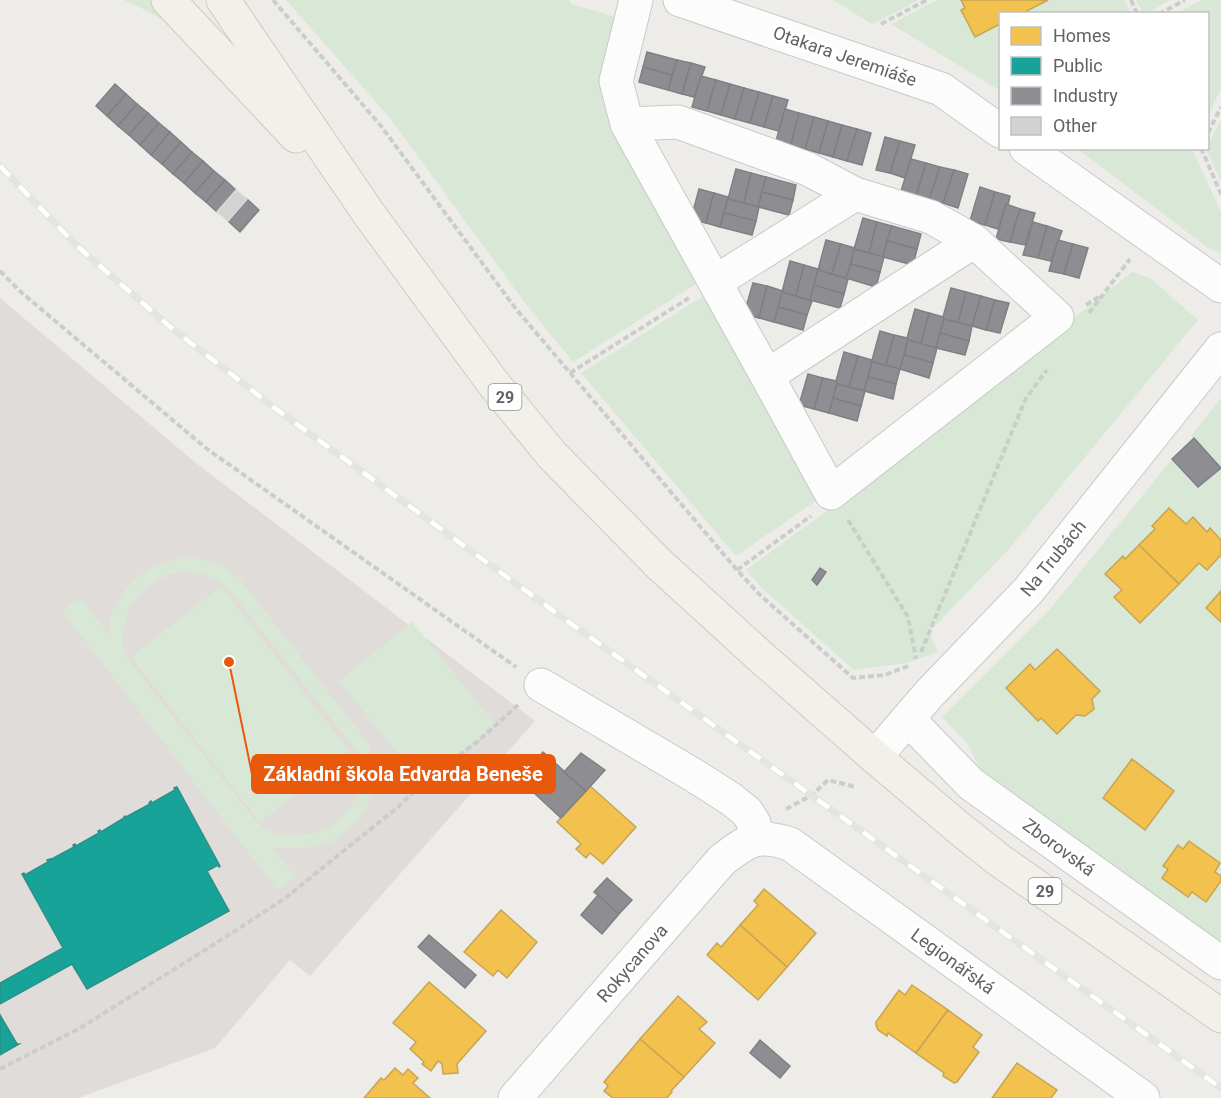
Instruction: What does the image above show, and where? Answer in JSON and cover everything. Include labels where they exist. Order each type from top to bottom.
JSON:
[{"type":"main road","name":"29","points":[[168,0],[369,214]]},
{"type":"main road","name":"29","points":[[224,0],[369,214],[493,383],[552,455],[703,606],[875,757],[999,860],[1221,1016]]},
{"type":"street","points":[[627,124],[678,122],[808,169],[855,194],[931,217],[974,241],[1057,317],[831,493],[627,124],[616,81],[636,0]]},
{"type":"street","name":"Otakara Jeremiáše","points":[[680,0],[941,89],[999,130]]},
{"type":"street","points":[[1029,150],[1221,286]]},
{"type":"street","points":[[715,282],[855,194]]},
{"type":"street","points":[[767,376],[974,241]]},
{"type":"street","name":"Na Trubách","points":[[875,757],[929,694],[1028,591],[1221,349]]},
{"type":"street","points":[[541,685],[731,799],[747,812],[754,823],[757,838]]},
{"type":"street","name":"Zborovská","points":[[908,719],[971,784],[1221,963]]},
{"type":"street","name":"Rokycanova","points":[[515,1098],[722,860],[741,845],[757,838]]},
{"type":"street","name":"Legionářská","points":[[757,838],[775,839],[790,844],[1143,1098]]},
{"type":"path","points":[[273,0],[381,126],[516,309],[737,570],[760,595],[853,678],[885,675],[916,663],[1026,398],[1047,369]]},
{"type":"path","points":[[881,24],[927,0]]},
{"type":"path","points":[[1163,12],[1185,0]]},
{"type":"path","points":[[1209,131],[1221,107]]},
{"type":"path","points":[[1202,150],[1221,194]]},
{"type":"path","points":[[1089,312],[1130,260],[1131,223]]},
{"type":"path","points":[[0,271],[22,293],[207,449],[541,685],[478,741],[284,899],[82,1027],[0,1069]]},
{"type":"path","points":[[570,373],[715,282]]},
{"type":"path","points":[[831,493],[908,617],[916,663]]},
{"type":"path","points":[[757,838],[771,817],[812,795],[828,780],[856,787],[865,793]]},
{"type":"shaded area","points":[[0,298],[196,463],[535,721],[310,976],[290,960],[215,1048],[78,1098],[0,1098]]},
{"type":"green space","points":[[124,0],[150,0],[182,29],[176,28]]},
{"type":"green space","points":[[286,0],[569,0],[571,4],[623,19],[603,83],[702,280],[573,362],[528,307],[389,117]]},
{"type":"green space","points":[[833,0],[919,0],[872,24]]},
{"type":"green space","points":[[937,0],[961,0],[965,7],[961,10],[974,36],[999,24],[999,90],[891,24]]},
{"type":"green space","points":[[1047,0],[1124,0],[1130,12],[1024,12]]},
{"type":"green space","points":[[1136,0],[1171,0],[1149,12],[1142,12]]},
{"type":"green space","points":[[1201,0],[1221,0],[1221,89],[1209,113],[1209,12],[1179,12]]},
{"type":"green space","points":[[1221,119],[1221,182],[1206,150],[1209,150],[1209,143]]},
{"type":"green space","points":[[1079,150],[1192,150],[1221,212],[1221,253],[1208,248]]},
{"type":"green space","points":[[1132,272],[1150,278],[1198,320],[1010,548],[929,632],[938,652],[907,663],[854,670],[763,589],[746,570],[846,499]]},
{"type":"green space","points":[[708,293],[823,496],[736,556],[581,373]]},
{"type":"green space","points":[[1221,398],[1221,540],[1210,529],[1207,532],[1193,517],[1186,524],[1152,526],[1155,529],[1125,559],[1122,557],[1105,574],[1122,590],[1115,597],[1140,623],[1199,563],[1207,569],[1221,555],[1221,591],[1206,608],[1221,622],[1221,876],[1215,872],[1220,863],[1189,841],[1183,849],[1178,845],[1163,866],[1168,869],[1188,896],[1192,892],[1206,902],[1221,881],[1221,949],[986,782],[967,743],[942,717],[1050,609],[1172,459],[1198,487],[1220,468],[1191,436]],"holes":[[[1057,649],[1100,692],[1092,699],[1094,709],[1085,716],[1041,718],[1038,721],[1006,689],[1030,665],[1035,670]],[[1132,759],[1174,791],[1144,829],[1103,798]]]},
{"type":"green space","points":[[186,557],[207,561],[227,569],[239,578],[366,740],[370,751],[375,774],[372,795],[368,805],[350,828],[335,840],[316,847],[272,848],[295,876],[278,891],[62,611],[80,598],[109,634],[111,614],[133,581],[148,570]],"holes":[[[185,571],[208,576],[228,588],[355,749],[361,766],[358,792],[346,814],[326,829],[301,835],[281,835],[263,827],[255,820],[129,661],[123,647],[123,634],[125,620],[132,604],[147,587],[168,575]]]},
{"type":"green space","points":[[221,586],[350,752],[260,822],[131,657]]},
{"type":"green space","points":[[412,622],[496,725],[422,784],[339,681]]},
{"type":"building: Homes","points":[[961,0],[1048,0],[1025,12],[999,12],[999,25],[975,37],[961,10],[965,8]]},
{"type":"building: Homes","points":[[1169,508],[1186,524],[1193,517],[1207,532],[1210,528],[1221,540],[1221,555],[1207,570],[1199,563],[1179,584],[1139,545],[1155,529],[1152,526]]},
{"type":"building: Homes","points":[[1139,545],[1179,584],[1140,623],[1114,597],[1122,590],[1105,574],[1123,556],[1125,559]]},
{"type":"building: Homes","points":[[1221,591],[1221,622],[1206,608]]},
{"type":"building: Homes","points":[[1057,649],[1100,691],[1092,699],[1094,709],[1085,716],[1076,715],[1057,734],[1041,718],[1038,721],[1006,688],[1030,664],[1035,670]]},
{"type":"building: Homes","points":[[1132,759],[1174,791],[1145,830],[1103,798]]},
{"type":"building: Homes","points":[[590,786],[636,827],[603,864],[590,853],[586,858],[576,849],[581,844],[557,822]]},
{"type":"building: Homes","points":[[1189,841],[1220,863],[1215,872],[1221,876],[1221,881],[1206,902],[1192,892],[1188,897],[1162,878],[1168,869],[1163,866],[1178,845],[1183,849]]},
{"type":"building: Homes","points":[[764,889],[816,933],[787,967],[740,925],[758,905],[754,901]]},
{"type":"building: Homes","points":[[501,910],[537,942],[507,978],[498,970],[493,976],[464,952]]},
{"type":"building: Homes","points":[[740,925],[787,967],[758,1000],[707,955],[717,943],[721,947]]},
{"type":"building: Homes","points":[[429,982],[486,1031],[457,1064],[458,1073],[443,1074],[442,1064],[438,1061],[431,1071],[410,1049],[416,1042],[393,1023]]},
{"type":"building: Homes","points":[[912,985],[948,1010],[916,1053],[888,1033],[887,1036],[878,1030],[876,1025],[899,990],[905,995]]},
{"type":"building: Homes","points":[[678,996],[707,1022],[699,1029],[715,1043],[684,1077],[640,1039]]},
{"type":"building: Homes","points":[[948,1010],[982,1035],[973,1047],[979,1052],[954,1083],[916,1053]]},
{"type":"building: Homes","points":[[640,1039],[684,1077],[667,1098],[613,1098],[604,1091],[608,1086],[604,1082]]},
{"type":"building: Homes","points":[[1017,1063],[1057,1090],[1051,1098],[992,1098]]},
{"type":"building: Homes","points":[[395,1068],[403,1075],[408,1069],[418,1078],[413,1083],[430,1098],[364,1098],[381,1078],[384,1080]]},
{"type":"building: Public","points":[[177,787],[220,866],[207,871],[229,911],[87,989],[72,964],[0,1004],[0,983],[63,948],[22,874],[25,875],[48,862],[47,860],[99,833],[98,831],[101,832]]},
{"type":"building: Public","points":[[0,1015],[19,1044],[0,1055]]},
{"type":"building: Industry","points":[[647,52],[677,60],[672,75],[643,67]]},
{"type":"building: Industry","points":[[677,60],[691,63],[682,94],[668,90]]},
{"type":"building: Industry","points":[[691,63],[705,67],[694,97],[682,94]]},
{"type":"building: Industry","points":[[643,67],[672,75],[668,90],[639,82]]},
{"type":"building: Industry","points":[[701,76],[716,80],[707,111],[692,107]]},
{"type":"building: Industry","points":[[716,80],[730,84],[721,115],[707,111]]},
{"type":"building: Industry","points":[[115,84],[126,94],[107,116],[96,106]]},
{"type":"building: Industry","points":[[730,84],[744,88],[735,119],[721,115]]},
{"type":"building: Industry","points":[[744,88],[759,92],[750,123],[735,119]]},
{"type":"building: Industry","points":[[759,92],[773,96],[764,127],[750,123]]},
{"type":"building: Industry","points":[[126,94],[137,104],[118,126],[107,116]]},
{"type":"building: Industry","points":[[773,96],[788,100],[779,131],[764,127]]},
{"type":"building: Industry","points":[[137,104],[148,113],[129,135],[118,126]]},
{"type":"building: Industry","points":[[785,109],[799,113],[791,145],[776,141]]},
{"type":"building: Industry","points":[[148,113],[159,123],[140,145],[129,135]]},
{"type":"building: Industry","points":[[799,113],[814,117],[805,149],[791,145]]},
{"type":"building: Industry","points":[[814,117],[828,121],[819,153],[805,149]]},
{"type":"building: Industry","points":[[828,121],[842,125],[833,157],[819,153]]},
{"type":"building: Industry","points":[[159,123],[170,132],[151,155],[140,145]]},
{"type":"building: Industry","points":[[842,125],[857,129],[847,161],[833,157]]},
{"type":"building: Industry","points":[[857,129],[871,133],[862,165],[847,161]]},
{"type":"building: Industry","points":[[170,132],[181,142],[162,164],[151,155]]},
{"type":"building: Industry","points":[[885,137],[900,141],[890,173],[876,170]]},
{"type":"building: Industry","points":[[900,141],[915,145],[905,178],[890,173]]},
{"type":"building: Industry","points":[[181,142],[192,152],[173,174],[162,164]]},
{"type":"building: Industry","points":[[192,152],[203,161],[184,183],[173,174]]},
{"type":"building: Industry","points":[[911,159],[926,163],[916,196],[901,191]]},
{"type":"building: Industry","points":[[203,161],[214,171],[195,193],[184,183]]},
{"type":"building: Industry","points":[[926,163],[940,167],[929,200],[916,196]]},
{"type":"building: Industry","points":[[940,167],[954,170],[943,203],[929,200]]},
{"type":"building: Industry","points":[[736,169],[751,173],[744,203],[728,199]]},
{"type":"building: Industry","points":[[954,170],[968,174],[958,208],[943,203]]},
{"type":"building: Industry","points":[[214,171],[225,180],[206,202],[195,193]]},
{"type":"building: Industry","points":[[751,173],[766,177],[758,207],[744,203]]},
{"type":"building: Industry","points":[[766,177],[796,185],[793,200],[762,192]]},
{"type":"building: Industry","points":[[225,180],[236,190],[217,212],[206,202]]},
{"type":"building: Industry","points":[[980,187],[995,192],[985,225],[970,221]]},
{"type":"building: Industry","points":[[699,189],[714,193],[706,223],[691,219]]},
{"type":"building: Industry","points":[[762,192],[793,200],[789,215],[758,207]]},
{"type":"building: Industry","points":[[995,192],[1010,196],[998,229],[985,225]]},
{"type":"building: Industry","points":[[714,193],[728,197],[720,227],[706,223]]},
{"type":"building: Industry","points":[[247,199],[259,210],[240,232],[228,221]]},
{"type":"building: Industry","points":[[728,199],[759,207],[756,221],[724,213]]},
{"type":"building: Industry","points":[[1006,204],[1020,209],[1010,242],[996,239]]},
{"type":"building: Industry","points":[[1020,209],[1035,213],[1025,245],[1010,242]]},
{"type":"building: Industry","points":[[724,213],[756,221],[752,235],[720,227]]},
{"type":"building: Industry","points":[[863,218],[877,222],[869,253],[854,249]]},
{"type":"building: Industry","points":[[877,222],[892,226],[883,257],[869,253]]},
{"type":"building: Industry","points":[[1033,222],[1047,226],[1038,258],[1023,255]]},
{"type":"building: Industry","points":[[892,226],[921,234],[917,249],[887,241]]},
{"type":"building: Industry","points":[[1047,226],[1062,231],[1051,261],[1038,258]]},
{"type":"building: Industry","points":[[826,240],[841,244],[832,274],[818,270]]},
{"type":"building: Industry","points":[[1058,240],[1073,244],[1064,274],[1049,271]]},
{"type":"building: Industry","points":[[887,241],[917,249],[913,265],[883,257]]},
{"type":"building: Industry","points":[[841,244],[855,248],[846,278],[832,274]]},
{"type":"building: Industry","points":[[1073,244],[1088,248],[1079,278],[1064,274]]},
{"type":"building: Industry","points":[[854,249],[884,257],[880,272],[851,264]]},
{"type":"building: Industry","points":[[790,261],[804,265],[796,296],[782,292]]},
{"type":"building: Industry","points":[[851,264],[880,272],[876,287],[846,278]]},
{"type":"building: Industry","points":[[804,265],[818,269],[810,300],[796,296]]},
{"type":"building: Industry","points":[[818,270],[848,279],[844,294],[814,285]]},
{"type":"building: Industry","points":[[753,283],[767,286],[759,318],[744,314]]},
{"type":"building: Industry","points":[[814,285],[844,294],[840,308],[810,300]]},
{"type":"building: Industry","points":[[767,286],[783,291],[774,322],[759,318]]},
{"type":"building: Industry","points":[[951,288],[966,292],[958,322],[943,317]]},
{"type":"building: Industry","points":[[782,292],[812,301],[807,315],[778,307]]},
{"type":"building: Industry","points":[[966,292],[981,296],[972,326],[958,322]]},
{"type":"building: Industry","points":[[981,296],[995,300],[986,330],[972,326]]},
{"type":"building: Industry","points":[[995,300],[1009,303],[1000,333],[986,330]]},
{"type":"building: Industry","points":[[778,307],[807,315],[803,330],[774,322]]},
{"type":"building: Industry","points":[[915,309],[929,313],[921,344],[907,338]]},
{"type":"building: Industry","points":[[929,313],[944,319],[936,348],[921,344]]},
{"type":"building: Industry","points":[[944,319],[972,326],[969,341],[940,333]]},
{"type":"building: Industry","points":[[880,331],[894,335],[886,365],[872,362]]},
{"type":"building: Industry","points":[[940,333],[969,341],[965,355],[936,348]]},
{"type":"building: Industry","points":[[894,335],[908,340],[900,369],[886,365]]},
{"type":"building: Industry","points":[[908,340],[937,348],[933,363],[904,355]]},
{"type":"building: Industry","points":[[844,352],[858,356],[849,387],[837,384],[836,381]]},
{"type":"building: Industry","points":[[904,355],[933,363],[929,378],[900,369]]},
{"type":"building: Industry","points":[[858,356],[872,360],[864,391],[849,387]]},
{"type":"building: Industry","points":[[872,362],[900,369],[896,384],[868,377]]},
{"type":"building: Industry","points":[[808,374],[823,378],[814,409],[799,405]]},
{"type":"building: Industry","points":[[868,377],[896,384],[893,399],[864,391]]},
{"type":"building: Industry","points":[[823,378],[836,381],[837,384],[829,413],[814,409]]},
{"type":"building: Industry","points":[[837,384],[865,391],[861,406],[833,398]]},
{"type":"building: Industry","points":[[833,398],[861,406],[857,421],[829,413]]},
{"type":"building: Industry","points":[[1194,438],[1221,468],[1198,487],[1172,459]]},
{"type":"building: Industry","points":[[820,568],[826,572],[817,585],[812,580]]},
{"type":"building: Industry","points":[[543,752],[586,791],[561,818],[519,779]]},
{"type":"building: Industry","points":[[581,753],[605,770],[586,791],[564,772]]},
{"type":"building: Industry","points":[[607,878],[632,900],[619,914],[594,892]]},
{"type":"building: Industry","points":[[598,895],[619,914],[602,934],[581,915]]},
{"type":"building: Industry","points":[[429,935],[476,975],[465,988],[418,947]]},
{"type":"building: Industry","points":[[760,1040],[790,1066],[780,1078],[750,1053]]},
{"type":"building: Other","points":[[236,190],[247,199],[228,221],[217,212]]},
{"type":"railway","points":[[0,166],[77,246],[169,326],[276,409],[559,615],[1221,1088]]},
{"type":"place","name":"Základní škola Edvarda Beneše","points":[[229,662]]}]
